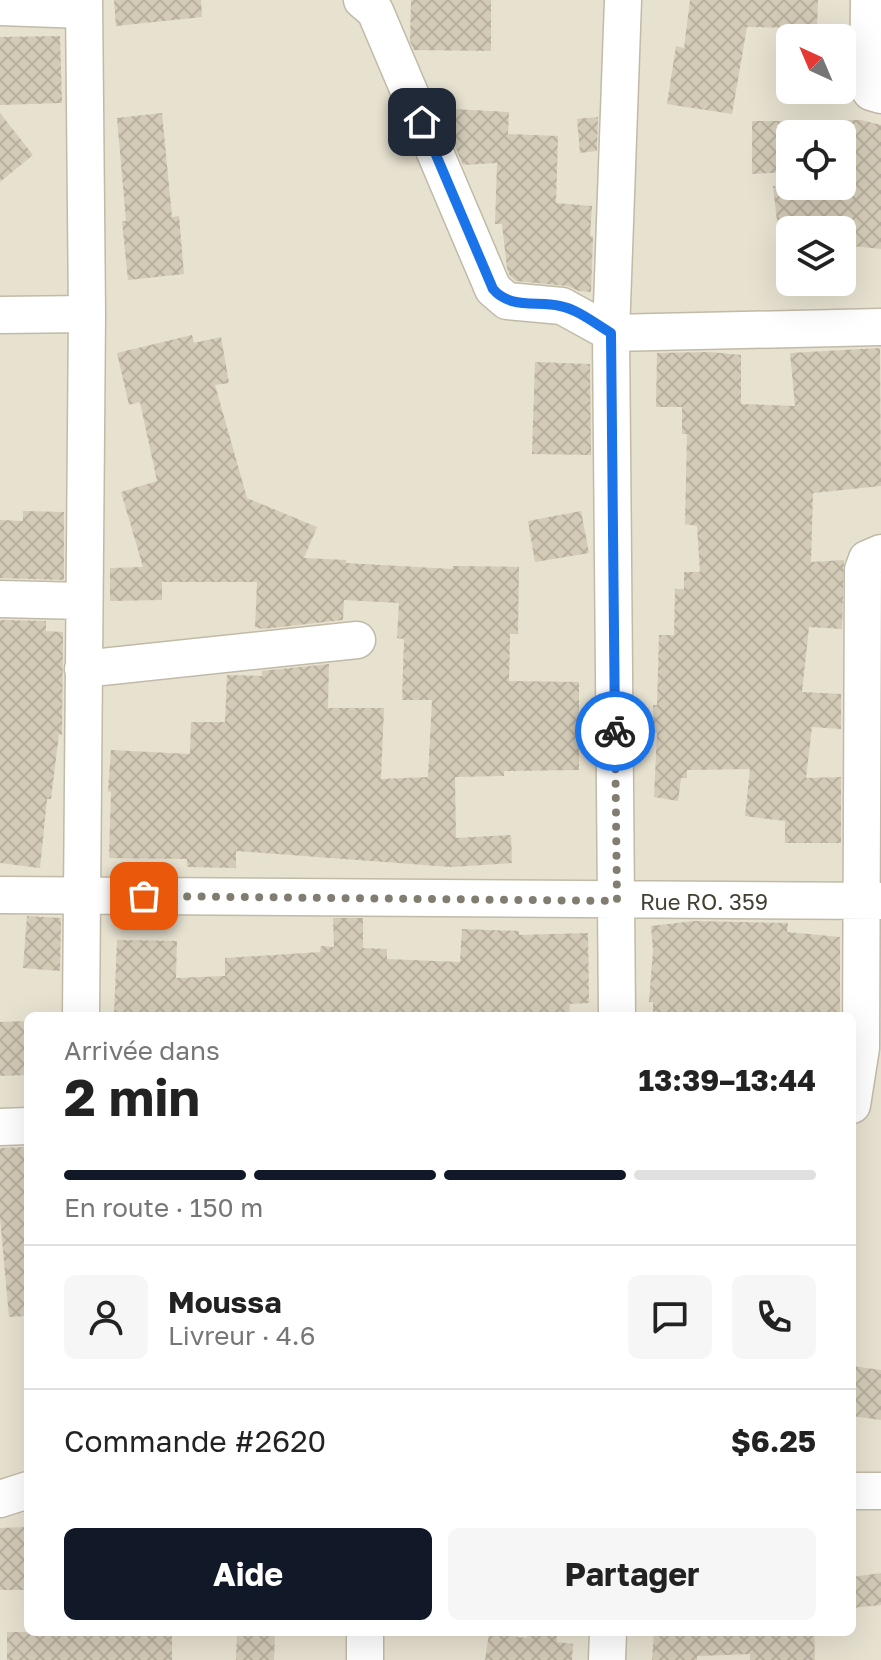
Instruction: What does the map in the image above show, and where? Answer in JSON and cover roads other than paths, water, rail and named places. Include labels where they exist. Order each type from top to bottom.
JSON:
[{"type":"street","points":[[362,0],[375,11],[493,289],[507,301],[562,306],[611,333],[881,327]]},
{"type":"street","points":[[617,1012],[611,333],[623,0]]},
{"type":"street","points":[[869,0],[868,88],[881,95]]},
{"type":"street","points":[[0,7],[84,5],[87,314],[81,1012]]},
{"type":"street","points":[[0,315],[87,314]]},
{"type":"street","points":[[856,1080],[872,901],[863,570],[867,559],[881,553]]},
{"type":"street","points":[[0,599],[84,601]]},
{"type":"street","points":[[83,669],[357,640]]},
{"type":"street","name":"Rue RO. 359","points":[[0,895],[872,901]]},
{"type":"street","points":[[0,1127],[24,1126]]},
{"type":"street","points":[[0,1499],[24,1491]]},
{"type":"street","points":[[856,1491],[881,1491]]},
{"type":"street","points":[[365,1636],[365,1660]]},
{"type":"street","points":[[607,1660],[608,1636]]}]
